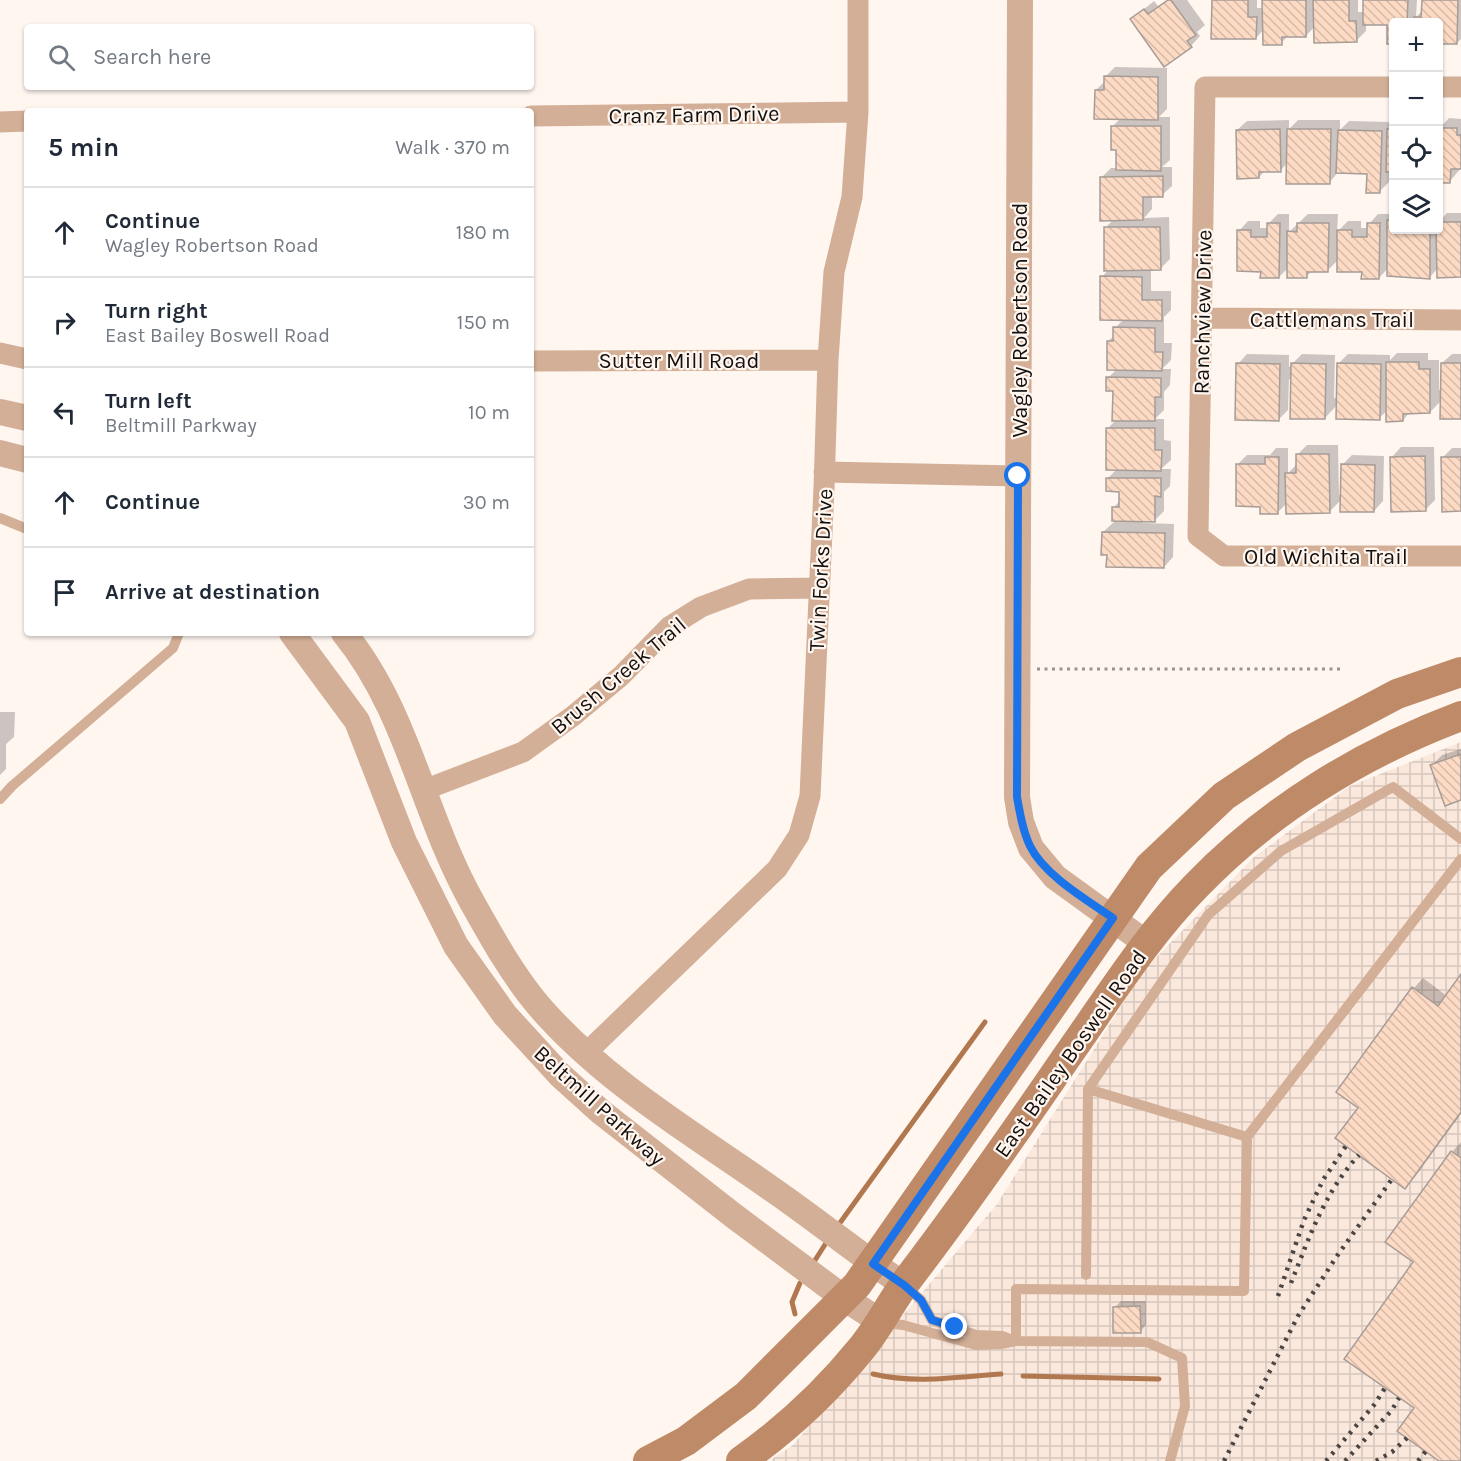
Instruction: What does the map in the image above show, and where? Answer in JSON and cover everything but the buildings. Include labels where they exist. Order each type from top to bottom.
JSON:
[{"type":"main road","name":"East Bailey Boswell Road","points":[[648,1461],[686,1441],[746,1396],[844,1298],[873,1264],[1149,867],[1224,796],[1298,747],[1352,716],[1397,694],[1461,672]]},
{"type":"main road","name":"East Bailey Boswell Road","points":[[741,1461],[778,1432],[861,1350],[904,1285],[965,1205],[1146,943],[1196,885],[1282,811],[1340,773],[1384,749],[1461,716]]},
{"type":"street","name":"Twin Forks Drive","points":[[585,1054],[777,869],[798,835],[810,796],[828,360],[834,272],[852,197],[858,112],[858,0]]},
{"type":"street","name":"Wagley Robertson Road","points":[[1020,0],[1017,797],[1021,822],[1031,848],[1055,877],[1146,943]]},
{"type":"street","name":"Ranchview Drive","points":[[1198,536],[1205,87],[1389,87]]},
{"type":"street","points":[[1443,87],[1461,87]]},
{"type":"street","name":"Cranz Farm Drive","points":[[534,116],[858,112]]},
{"type":"street","points":[[0,122],[24,121]]},
{"type":"street","name":"Cattlemans Trail","points":[[1203,318],[1461,320]]},
{"type":"street","points":[[0,353],[24,357]]},
{"type":"street","name":"Sutter Mill Road","points":[[534,361],[828,360]]},
{"type":"street","points":[[0,414],[24,418]]},
{"type":"street","points":[[0,453],[24,459]]},
{"type":"street","points":[[825,472],[1018,476]]},
{"type":"street","name":"Old Wichita Trail","points":[[1198,536],[1224,556],[1461,556]]},
{"type":"street","name":"Brush Creek Trail","points":[[424,790],[523,752],[573,716],[621,676],[669,627],[701,607],[749,589],[819,588]]},
{"type":"street","name":"Beltmill Parkway","points":[[295,636],[357,721],[404,842],[456,946],[505,1015],[560,1075],[601,1112],[844,1298],[881,1322]]},
{"type":"street","name":"Beltmill Parkway","points":[[346,636],[363,656],[411,754],[448,857],[508,962],[537,1004],[585,1054],[676,1125],[776,1192],[904,1285]]},
{"type":"street","points":[[389,802],[424,790]]},
{"type":"street","points":[[560,1075],[585,1054]]},
{"type":"lane","points":[[0,518],[24,529]]},
{"type":"lane","points":[[0,799],[12,786],[173,648],[178,636]]},
{"type":"lane","points":[[1086,1275],[1088,1089],[1208,915],[1281,851],[1393,787],[1461,839]]},
{"type":"lane","points":[[1016,1341],[1016,1289],[1244,1291],[1247,1137],[1461,860]]},
{"type":"lane","points":[[1088,1089],[1247,1137]]},
{"type":"lane","points":[[904,1285],[921,1300],[932,1320],[976,1335],[1002,1336],[1016,1341]]},
{"type":"lane","points":[[881,1322],[903,1325],[976,1345],[1016,1341],[1147,1342],[1182,1358],[1185,1406],[1170,1461]]},
{"type":"path","points":[[1018,669],[1342,669]]},
{"type":"shaded area","points":[[1461,742],[1461,1461],[769,1461],[793,1445],[997,1204],[1143,971],[1254,857],[1350,786]]},
{"type":"waterway","points":[[837,1227],[985,1022]]},
{"type":"waterway","points":[[812,1265],[826,1243]]},
{"type":"waterway","points":[[795,1314],[792,1302],[800,1283]]},
{"type":"waterway","points":[[873,1374],[905,1379],[1001,1374]]},
{"type":"waterway","points":[[1023,1376],[1159,1379]]},
{"type":"railway","points":[[1278,1296],[1304,1220],[1323,1180],[1346,1146]]},
{"type":"railway","points":[[1291,1283],[1327,1199],[1359,1155]]},
{"type":"railway","points":[[1224,1461],[1298,1316],[1392,1179]]},
{"type":"railway","points":[[1326,1461],[1374,1405],[1385,1388]]},
{"type":"railway","points":[[1345,1461],[1392,1410],[1399,1398]]},
{"type":"railway","points":[[1376,1461],[1392,1452],[1407,1438]]},
{"type":"railway","points":[[1418,1461],[1426,1451]]},
{"type":"route","points":[[955,1327],[932,1320],[921,1300],[873,1264],[1113,918],[1055,877],[1031,848],[1021,822],[1017,797],[1018,476]]}]
